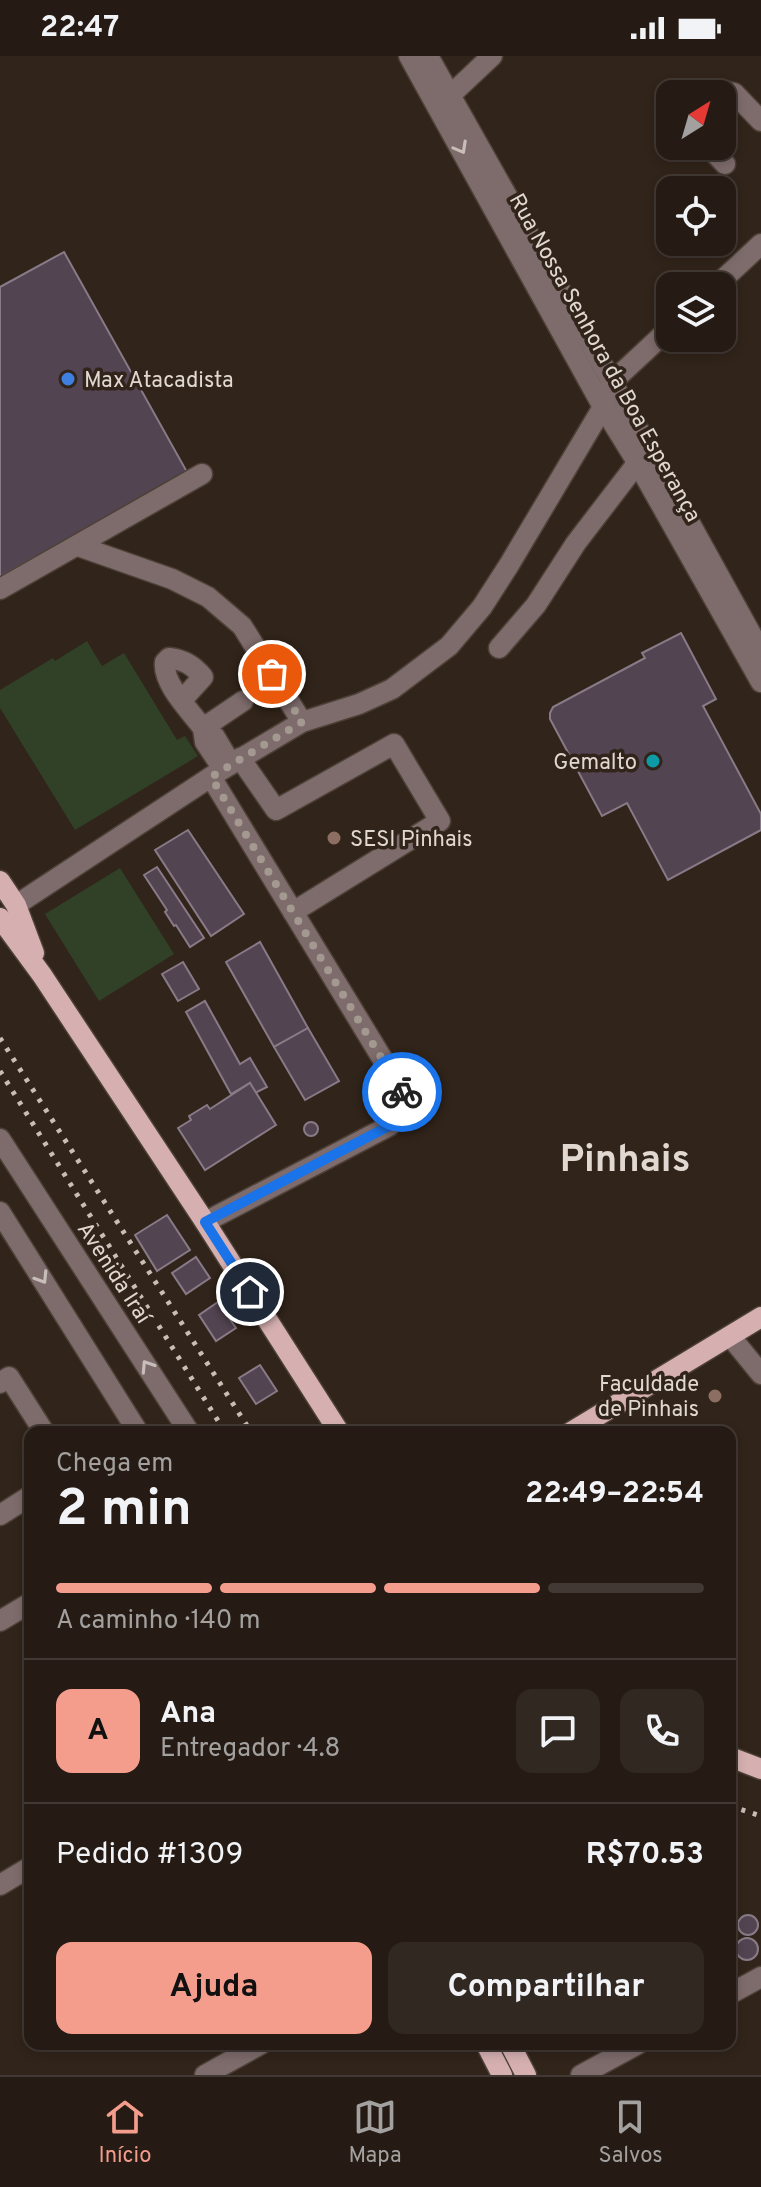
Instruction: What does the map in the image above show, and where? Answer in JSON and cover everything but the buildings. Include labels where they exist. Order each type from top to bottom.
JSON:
[{"type":"main road","points":[[0,881],[8,911],[42,975],[335,1426]]},
{"type":"main road","points":[[581,1426],[761,1317]]},
{"type":"main road","points":[[736,1759],[761,1769]]},
{"type":"main road","points":[[513,2050],[526,2075]]},
{"type":"main road","points":[[490,2058],[502,2075]]},
{"type":"street","name":"Rua Nossa Senhora da Boa Esperança","points":[[409,56],[444,101],[612,382],[642,456]]},
{"type":"street","name":"Rua Nossa Senhora da Boa Esperança","points":[[428,56],[444,101],[603,407],[642,456],[754,642],[761,682]]},
{"type":"street","points":[[444,101],[492,56]]},
{"type":"street","points":[[736,95],[761,121]]},
{"type":"street","points":[[721,160],[725,164]]},
{"type":"street","points":[[731,272],[761,244]]},
{"type":"street","points":[[8,911],[226,767],[302,722],[359,704],[392,689],[449,646],[482,607],[502,575],[603,407],[612,382],[656,341]]},
{"type":"street","points":[[499,648],[536,605],[576,543],[642,456]]},
{"type":"street","points":[[0,589],[202,474]]},
{"type":"street","points":[[78,546],[172,579],[208,597],[242,626],[302,722]]},
{"type":"street","points":[[182,700],[203,728],[205,742],[226,767],[276,810],[394,744],[440,821],[293,912]]},
{"type":"street","points":[[203,728],[243,701]]},
{"type":"street","points":[[205,1222],[389,1126],[403,1113],[402,1091],[293,912],[226,767]]},
{"type":"street","name":"Avenida Iraí","points":[[0,1139],[185,1426]]},
{"type":"street","points":[[0,1212],[132,1426]]},
{"type":"street","points":[[730,1336],[761,1374]]},
{"type":"street","points":[[0,1383],[9,1377],[40,1426]]},
{"type":"street","points":[[0,1515],[24,1500]]},
{"type":"street","points":[[0,1621],[24,1607]]},
{"type":"street","points":[[0,1885],[24,1871]]},
{"type":"street","points":[[736,1991],[761,1977]]},
{"type":"street","points":[[205,2075],[250,2050]]},
{"type":"street","points":[[581,2075],[627,2050]]},
{"type":"green space","points":[[87,641],[102,666],[124,653],[177,740],[185,736],[198,756],[75,830],[0,708],[0,690]]},
{"type":"green space","points":[[120,868],[174,954],[99,1001],[45,914]]},
{"type":"railway","points":[[0,1038],[247,1426]]},
{"type":"railway","points":[[0,1071],[221,1426]]},
{"type":"railway","points":[[736,1808],[761,1816]]},
{"type":"way so far","points":[[272,674],[302,722],[211,777],[402,1092]]},
{"type":"place","name":"Max Atacadista","points":[[68,379]]},
{"type":"place","name":"Gemalto","points":[[653,761]]},
{"type":"place","name":"SESI Pinhais","points":[[334,838]]},
{"type":"place","name":"Faculdade de Pinhais","points":[[715,1396]]},
{"type":"district","name":"Pinhais","points":[[625,1158]]},
{"type":"route","points":[[250,1292],[205,1222],[389,1126],[403,1113],[402,1092]]}]
